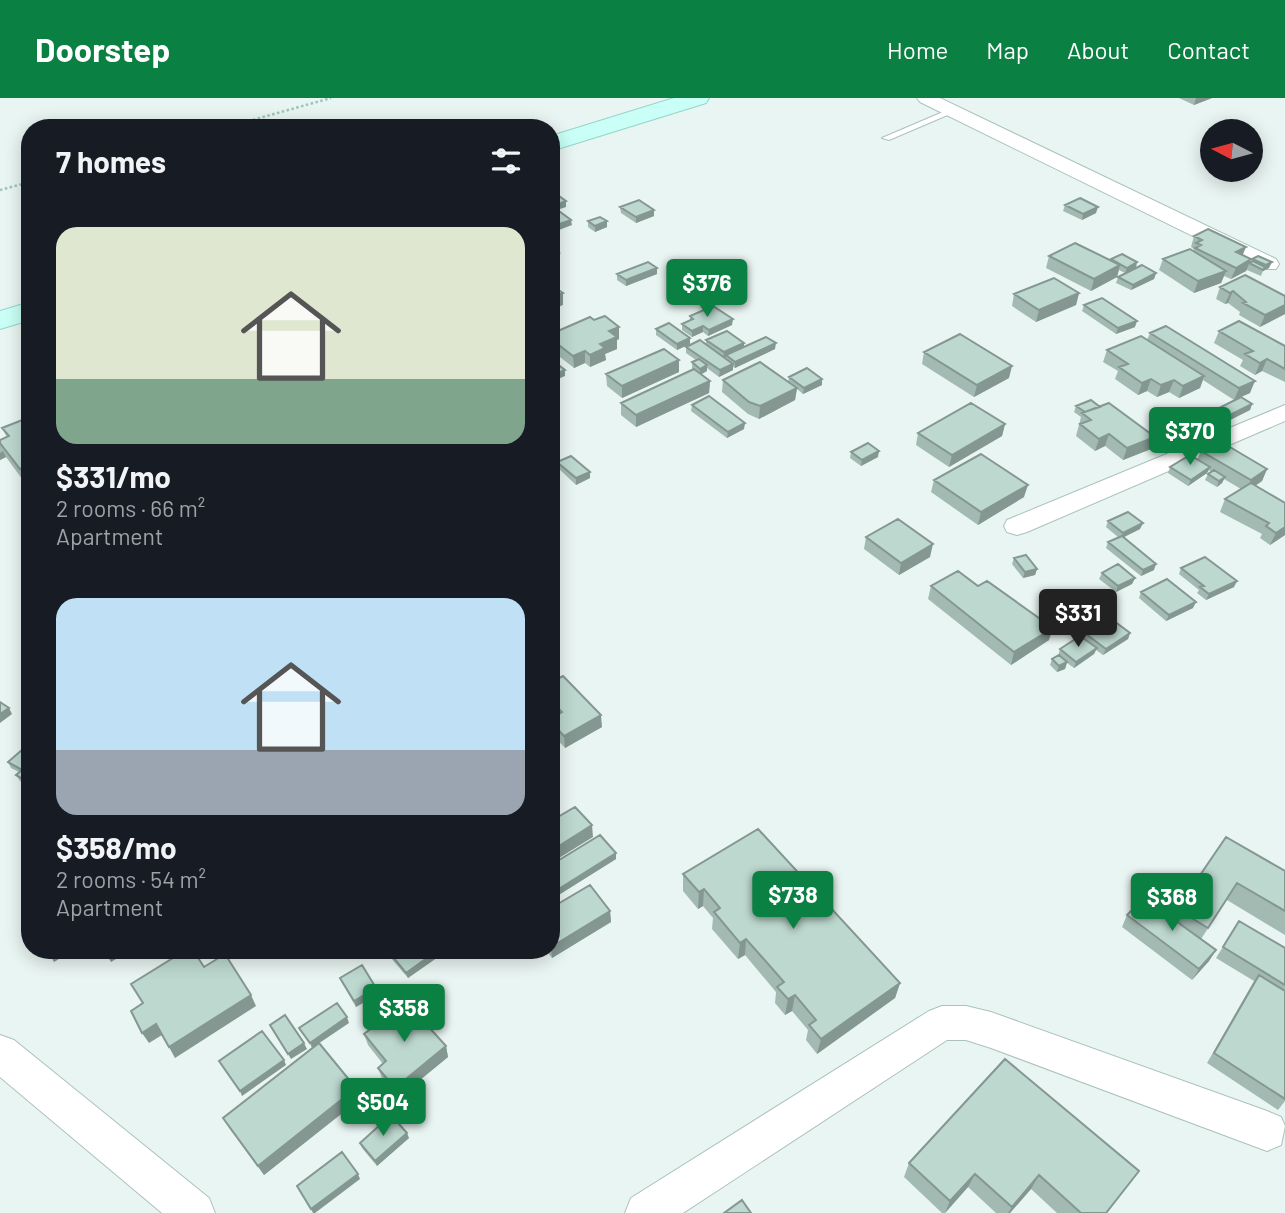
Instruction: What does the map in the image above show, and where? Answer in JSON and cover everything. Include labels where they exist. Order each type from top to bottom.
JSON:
[{"type":"street","points":[[560,142],[698,98]]},
{"type":"street","points":[[926,98],[1268,264]]},
{"type":"street","points":[[0,320],[21,314]]},
{"type":"street","points":[[1017,526],[1285,412]]},
{"type":"street","points":[[646,1213],[942,1023],[966,1023],[992,1030],[1267,1131]]},
{"type":"street","points":[[0,1053],[194,1213]]},
{"type":"lane","points":[[886,138],[953,111]]},
{"type":"path","points":[[256,119],[331,98]]},
{"type":"path","points":[[0,190],[21,184]]},
{"type":"building","points":[[1080,198],[1098,207],[1083,214],[1065,205]]},
{"type":"building","points":[[639,200],[654,210],[636,217],[620,207]]},
{"type":"building","points":[[560,212],[571,220],[560,224]]},
{"type":"building","points":[[600,217],[607,221],[595,226],[588,221]]},
{"type":"building","points":[[1208,229],[1246,247],[1236,252],[1251,259],[1236,268],[1195,248],[1201,245],[1196,243],[1202,240],[1194,236]]},
{"type":"building","points":[[1075,243],[1120,265],[1094,279],[1049,256]]},
{"type":"building","points":[[1190,249],[1226,271],[1198,281],[1163,259]]},
{"type":"building","points":[[1122,254],[1137,262],[1127,268],[1111,259]]},
{"type":"building","points":[[1258,256],[1272,262],[1266,265],[1252,259]]},
{"type":"building","points":[[1253,261],[1265,267],[1263,270],[1249,263]]},
{"type":"building","points":[[648,262],[657,268],[626,280],[617,274]]},
{"type":"building","points":[[1142,265],[1156,273],[1133,285],[1118,277]]},
{"type":"building","points":[[1245,275],[1285,296],[1285,305],[1265,315],[1243,303],[1246,302],[1233,291],[1230,293],[1220,287]]},
{"type":"building","points":[[1054,278],[1079,293],[1039,310],[1014,294]]},
{"type":"building","points":[[1102,298],[1137,321],[1118,328],[1084,305]]},
{"type":"building","points":[[713,306],[733,319],[709,330],[703,326],[692,331],[682,324],[693,319],[690,316]]},
{"type":"building","points":[[605,316],[619,327],[609,331],[617,337],[600,344],[605,348],[590,355],[585,351],[573,356],[560,346],[560,330],[590,317],[594,320]]},
{"type":"building","points":[[1239,321],[1285,346],[1285,369],[1267,359],[1260,363],[1245,354],[1253,351],[1219,331]]},
{"type":"building","points":[[669,323],[690,338],[677,344],[656,329]]},
{"type":"building","points":[[1166,326],[1255,381],[1239,388],[1150,333]]},
{"type":"building","points":[[727,331],[744,343],[724,352],[706,340]]},
{"type":"building","points":[[960,334],[1012,366],[977,385],[924,352]]},
{"type":"building","points":[[1141,336],[1204,376],[1183,386],[1174,380],[1161,385],[1151,379],[1142,383],[1119,367],[1128,364],[1107,350]]},
{"type":"building","points":[[766,337],[776,343],[735,362],[726,355]]},
{"type":"building","points":[[700,340],[733,364],[720,370],[686,347]]},
{"type":"building","points":[[664,349],[679,360],[622,386],[606,374]]},
{"type":"building","points":[[699,359],[707,365],[700,369],[692,362]]},
{"type":"building","points":[[760,362],[797,388],[760,406],[749,402],[723,380]]},
{"type":"building","points":[[807,368],[822,379],[804,388],[789,377]]},
{"type":"building","points":[[694,369],[710,381],[636,415],[621,403]]},
{"type":"building","points":[[709,396],[745,423],[728,432],[692,405]]},
{"type":"building","points":[[1241,397],[1252,404],[1224,418],[1213,411]]},
{"type":"building","points":[[1091,400],[1100,407],[1085,412],[1076,406]]},
{"type":"building","points":[[971,403],[1005,424],[952,455],[918,433]]},
{"type":"building","points":[[1109,403],[1155,437],[1127,448],[1109,434],[1099,439],[1080,424],[1091,420],[1082,413]]},
{"type":"building","points":[[21,421],[21,469],[0,443],[0,440],[9,436],[2,428]]},
{"type":"building","points":[[1218,440],[1267,469],[1251,480],[1201,451]]},
{"type":"building","points":[[868,443],[879,451],[862,460],[851,452]]},
{"type":"building","points":[[981,454],[1028,485],[981,512],[934,480]]},
{"type":"building","points":[[1190,455],[1210,467],[1191,480],[1170,467]]},
{"type":"building","points":[[571,456],[590,472],[576,478],[560,465],[560,461]]},
{"type":"building","points":[[1214,470],[1225,477],[1219,481],[1208,474]]},
{"type":"building","points":[[1251,483],[1285,503],[1285,527],[1276,533],[1266,526],[1269,523],[1225,499]]},
{"type":"building","points":[[1128,512],[1143,523],[1123,533],[1108,521]]},
{"type":"building","points":[[898,519],[933,544],[901,563],[866,537]]},
{"type":"building","points":[[1122,536],[1156,564],[1143,570],[1108,542]]},
{"type":"building","points":[[1026,555],[1037,569],[1025,572],[1014,558]]},
{"type":"building","points":[[1205,557],[1237,581],[1209,594],[1200,587],[1204,586],[1181,568]]},
{"type":"building","points":[[1118,564],[1135,578],[1118,586],[1102,573]]},
{"type":"building","points":[[958,571],[978,586],[987,581],[1053,628],[1014,652],[931,586]]},
{"type":"building","points":[[1167,579],[1196,602],[1169,615],[1141,592]]},
{"type":"building","points":[[1106,615],[1130,633],[1106,649],[1082,631]]},
{"type":"building","points":[[1080,636],[1097,648],[1076,662],[1060,649]]},
{"type":"building","points":[[1059,655],[1067,662],[1059,666],[1052,659]]},
{"type":"building","points":[[563,676],[601,715],[564,736],[560,732],[560,678]]},
{"type":"building","points":[[0,702],[9,708],[0,714]]},
{"type":"building","points":[[21,751],[21,769],[8,762]]},
{"type":"building","points":[[575,807],[592,825],[560,845],[560,816]]},
{"type":"building","points":[[758,829],[900,983],[821,1039],[809,1025],[816,1020],[795,995],[788,999],[777,987],[784,982],[746,939],[740,943],[714,912],[720,908],[704,889],[699,892],[683,874]]},
{"type":"building","points":[[600,835],[616,853],[560,888],[560,859]]},
{"type":"building","points":[[1226,837],[1285,871],[1285,911],[1237,883],[1208,928],[1177,909]]},
{"type":"building","points":[[590,885],[610,911],[560,942],[560,903]]},
{"type":"building","points":[[1144,898],[1216,950],[1199,969],[1127,915]]},
{"type":"building","points":[[1239,921],[1285,948],[1285,985],[1223,947]]},
{"type":"building","points":[[171,959],[199,959],[204,967],[217,959],[228,959],[251,995],[169,1047],[156,1024],[142,1033],[131,1011],[143,1003],[131,984]]},
{"type":"building","points":[[395,959],[425,959],[406,973]]},
{"type":"building","points":[[362,965],[376,988],[354,1001],[340,978]]},
{"type":"building","points":[[1259,975],[1285,991],[1285,1099],[1214,1053]]},
{"type":"building","points":[[406,1002],[446,1046],[395,1088],[378,1068],[386,1061],[364,1034]]},
{"type":"building","points":[[337,1003],[347,1017],[310,1043],[299,1028]]},
{"type":"building","points":[[285,1015],[304,1043],[288,1054],[270,1025]]},
{"type":"building","points":[[262,1031],[284,1060],[240,1091],[219,1061]]},
{"type":"building","points":[[319,1043],[356,1088],[258,1166],[223,1118]]},
{"type":"building","points":[[1005,1059],[1139,1171],[1106,1213],[1081,1213],[1039,1175],[1012,1207],[975,1174],[950,1201],[909,1163]]},
{"type":"building","points":[[391,1115],[407,1133],[375,1161],[360,1143]]},
{"type":"building","points":[[342,1152],[358,1174],[311,1209],[297,1186]]},
{"type":"building","points":[[742,1200],[751,1213],[724,1213]]}]
